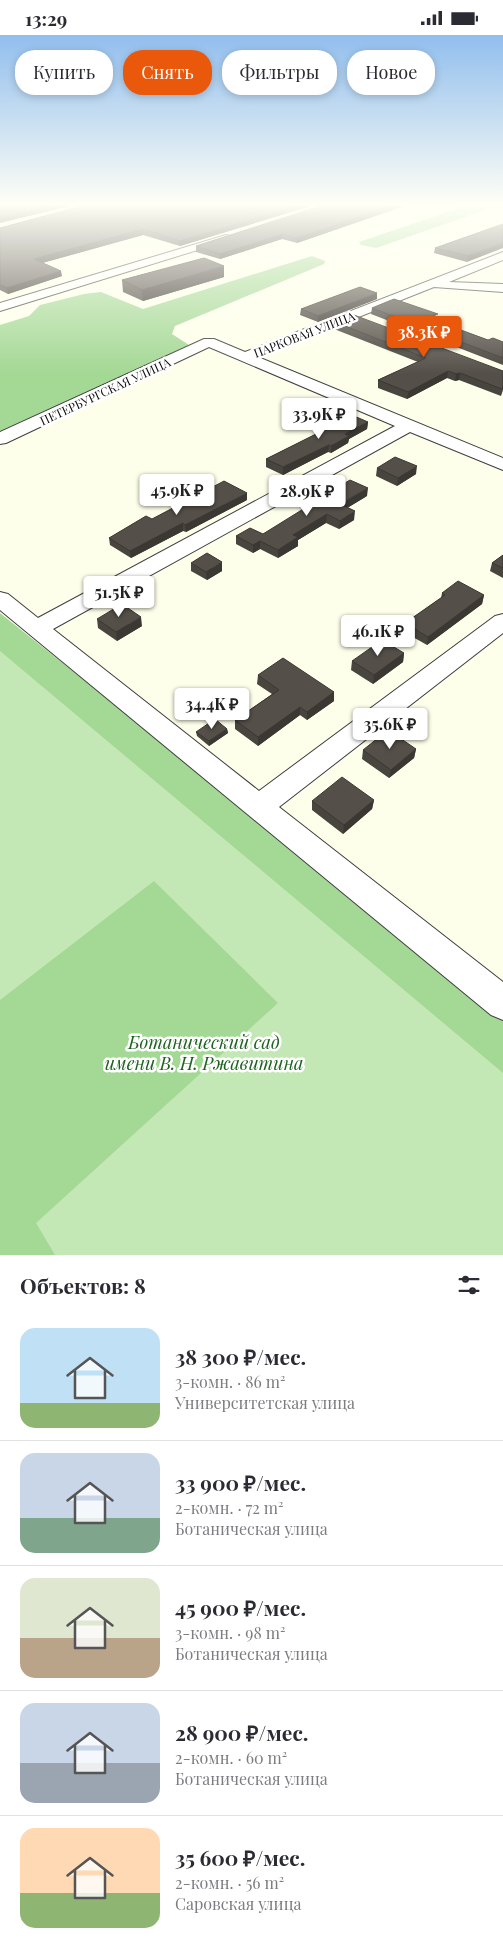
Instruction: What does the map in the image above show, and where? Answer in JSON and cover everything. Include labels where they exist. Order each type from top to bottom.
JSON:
[{"type":"street","points":[[0,307],[154,260]]},
{"type":"street","name":"ПАРКОВАЯ УЛИЦА","points":[[244,357],[493,260]]},
{"type":"street","points":[[430,285],[503,288]]},
{"type":"street","points":[[353,315],[371,321]]},
{"type":"street","name":"ПЕТЕРБУРГСКАЯ УЛИЦА","points":[[0,439],[209,342],[244,357]]},
{"type":"street","points":[[244,357],[503,465]]},
{"type":"street","points":[[37,628],[408,426]]},
{"type":"street","points":[[0,599],[503,1003]]},
{"type":"street","points":[[260,806],[503,621]]},
{"type":"green space","points":[[299,260],[325,261],[324,264],[175,326],[172,334],[189,345],[0,432],[0,325],[29,316],[40,305],[84,294],[101,292],[143,309]]},
{"type":"green space","points":[[0,613],[503,1015],[503,1073],[0,651]]},
{"type":"green space","name":"Ботанический сад имени В. Н. Ржавитина","points":[[0,627],[503,1032],[503,1255],[0,1255]]},
{"type":"green space","points":[[154,881],[278,1003],[36,1223],[55,1255],[0,1255],[0,1000]]},
{"type":"building","points":[[0,260],[36,260],[61,271],[7,288],[0,285]]},
{"type":"building","points":[[197,260],[209,260],[224,266],[142,290],[122,280]]},
{"type":"building","points":[[360,287],[377,293],[318,316],[301,309]]},
{"type":"building","points":[[394,299],[438,314],[433,315],[448,321],[442,323],[488,340],[493,338],[503,342],[503,358],[372,308]]},
{"type":"building","points":[[354,315],[503,371],[502,389],[460,373],[456,374],[448,371],[408,392],[378,380],[426,358],[335,322]]},
{"type":"building","points":[[347,413],[368,422],[345,434],[349,436],[331,446],[329,445],[283,467],[266,459],[334,425],[329,423]]},
{"type":"building","points":[[395,457],[417,466],[398,478],[377,468]]},
{"type":"building","points":[[350,480],[368,488],[340,504],[355,511],[340,521],[327,514],[293,535],[298,537],[278,550],[260,541],[253,545],[236,536],[250,528],[263,534]]},
{"type":"building","points":[[224,481],[247,493],[185,525],[183,523],[130,551],[109,538],[146,516],[152,519]]},
{"type":"building","points":[[207,553],[222,562],[206,572],[191,563]]},
{"type":"building","points":[[503,555],[503,568],[492,563]]},
{"type":"building","points":[[458,581],[484,595],[428,637],[405,623],[445,595],[442,593]]},
{"type":"building","points":[[122,604],[141,617],[116,632],[97,619]]},
{"type":"building","points":[[382,640],[404,653],[374,675],[352,661]]},
{"type":"building","points":[[283,658],[334,692],[307,712],[300,707],[258,737],[235,720],[279,690],[258,675]]},
{"type":"building","points":[[215,719],[227,729],[209,741],[196,732]]},
{"type":"building","points":[[388,730],[416,749],[391,770],[363,750]]},
{"type":"building","points":[[342,777],[374,800],[344,825],[312,801]]}]
